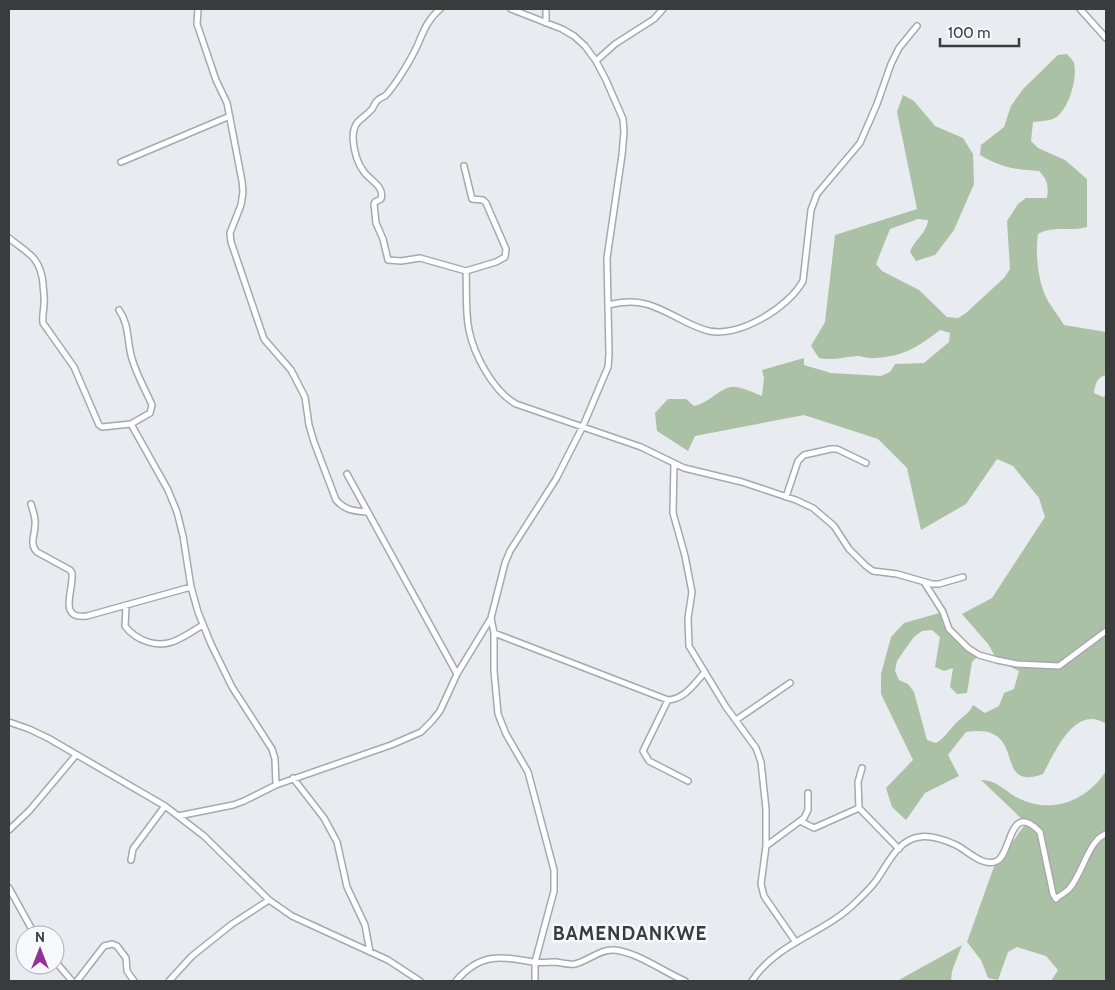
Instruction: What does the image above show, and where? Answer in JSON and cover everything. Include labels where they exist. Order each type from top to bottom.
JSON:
[{"type":"street","points":[[198,9],[197,24],[216,80],[227,103],[230,116],[243,192],[241,205],[230,233],[231,242],[249,299],[264,339],[291,370],[305,396],[309,425],[336,500],[349,510],[367,512]]},
{"type":"street","points":[[440,9],[430,18],[417,46],[385,96],[377,100],[372,110],[359,119],[355,126],[353,139],[358,160],[364,172],[377,184],[382,195],[381,199],[374,204],[376,223],[383,239],[386,259],[390,261],[420,258],[466,271],[496,262],[505,257],[506,249],[489,207],[482,200],[472,199],[464,166]]},
{"type":"street","points":[[178,816],[233,805],[293,778],[392,745],[421,732],[440,711],[457,674],[491,618],[502,573],[510,551],[556,479],[583,426],[608,366],[607,258],[624,132],[623,119],[596,61],[585,46],[574,36],[511,9]]},
{"type":"street","points":[[546,9],[546,23]]},
{"type":"street","points":[[596,61],[615,44],[654,19],[663,9]]},
{"type":"street","points":[[1080,9],[1106,38]]},
{"type":"street","points":[[608,305],[625,301],[645,302],[655,305],[694,326],[709,331],[741,327],[764,318],[780,307],[799,288],[803,281],[811,210],[817,194],[860,143],[898,48],[916,26]]},
{"type":"street","points":[[121,162],[230,116]]},
{"type":"street","points":[[9,238],[38,263],[42,271],[43,323],[74,367],[99,425],[106,428],[131,424],[150,413],[152,405],[135,368],[126,321],[120,310]]},
{"type":"street","points":[[466,271],[468,328],[475,349],[494,385],[502,394],[516,404],[641,447],[674,464],[700,473],[742,482],[813,508],[834,526],[849,549],[870,569],[940,584],[963,577]]},
{"type":"street","points":[[131,424],[168,490],[177,512],[192,587],[203,625],[220,666],[272,749],[275,759],[276,785]]},
{"type":"street","points":[[786,497],[798,461],[804,455],[837,449],[866,463]]},
{"type":"street","points":[[674,464],[673,513],[692,592],[688,618],[690,650],[760,754],[766,809],[766,846],[762,890],[764,896],[795,941]]},
{"type":"street","points":[[346,474],[457,674]]},
{"type":"street","points":[[31,504],[36,525],[32,544],[33,548],[72,572],[69,605],[70,612],[74,616],[87,616],[192,587]]},
{"type":"street","points":[[924,582],[943,612],[949,629],[953,634],[974,652],[997,660],[1017,664],[1059,666],[1106,631]]},
{"type":"street","points":[[126,606],[125,626],[128,630],[142,640],[157,645],[173,642],[203,625]]},
{"type":"street","points":[[491,618],[494,633],[494,671],[498,714],[506,734],[528,772],[554,870],[554,891],[535,962],[535,981]]},
{"type":"street","points":[[494,633],[668,700],[676,700],[684,695],[705,672]]},
{"type":"street","points":[[736,720],[790,683]]},
{"type":"street","points":[[668,700],[643,751],[649,760],[688,781]]},
{"type":"street","points":[[9,722],[48,738],[165,806],[204,836],[269,900],[292,916],[370,952],[409,972],[420,981]]},
{"type":"street","points":[[9,830],[30,810],[76,755]]},
{"type":"street","points":[[862,768],[858,782],[860,808],[899,848]]},
{"type":"street","points":[[293,778],[324,818],[337,842],[348,887],[365,925],[370,952]]},
{"type":"street","points":[[766,846],[807,814],[808,793]]},
{"type":"street","points":[[131,860],[133,849],[165,806]]},
{"type":"street","points":[[800,821],[814,828],[860,808]]},
{"type":"street","points":[[752,981],[770,960],[795,941],[839,917],[874,883],[899,848],[912,839],[932,837],[957,845],[979,859],[988,862],[996,861],[1003,855],[1014,828],[1018,824],[1033,824],[1040,832],[1053,894],[1056,899],[1068,890],[1100,836],[1106,834]]},
{"type":"street","points":[[9,888],[29,925]]},
{"type":"street","points":[[169,981],[192,956],[232,924],[269,900]]},
{"type":"street","points":[[77,981],[104,946],[112,944],[117,946],[126,958],[127,971],[134,981]]},
{"type":"street","points":[[456,981],[474,964],[484,959],[497,957],[572,964],[582,962],[604,951],[613,950],[626,952],[685,981]]},
{"type":"green space","points":[[1067,54],[1073,62],[1075,69],[1071,94],[1063,110],[1053,119],[1033,122],[1031,141],[1038,148],[1065,160],[1087,179],[1087,227],[1056,229],[1038,234],[1037,260],[1045,294],[1064,325],[1106,332],[1106,375],[1099,379],[1094,393],[1103,397],[1106,396],[1106,724],[1095,719],[1085,720],[1075,725],[1060,744],[1043,774],[1030,777],[1021,776],[1015,771],[1006,747],[993,734],[983,731],[966,732],[948,755],[959,776],[925,793],[906,820],[892,807],[886,788],[913,760],[881,694],[881,674],[891,637],[904,623],[943,612],[949,629],[979,655],[972,662],[967,693],[957,694],[950,687],[953,668],[944,671],[935,667],[940,637],[932,630],[922,631],[914,637],[897,661],[895,671],[899,680],[908,684],[914,692],[927,740],[936,743],[939,741],[968,713],[973,705],[985,713],[999,706],[1004,693],[1014,689],[1019,671],[997,660],[988,644],[962,614],[992,598],[1045,517],[1039,498],[1013,466],[997,459],[966,504],[921,530],[907,468],[878,439],[804,415],[695,436],[688,451],[657,431],[655,413],[668,399],[686,399],[694,406],[700,405],[731,387],[742,388],[762,396],[764,378],[762,370],[804,358],[804,365],[831,373],[881,376],[890,372],[895,364],[924,363],[949,342],[950,333],[940,330],[916,347],[892,356],[819,358],[811,346],[825,322],[835,235],[917,209],[897,112],[903,95],[914,101],[935,126],[963,138],[973,154],[974,184],[954,230],[935,255],[916,261],[910,252],[927,225],[928,220],[918,219],[890,229],[876,264],[882,271],[919,290],[947,317],[958,318],[966,313],[1004,278],[1010,269],[1007,221],[1018,204],[1026,198],[1047,198],[1048,194],[1047,183],[1039,171],[995,163],[980,155],[981,145],[1004,127],[1011,106],[1023,89],[1058,55]]},
{"type":"green space","points":[[1106,771],[1106,981],[1051,981],[1058,970],[1046,956],[1017,947],[1008,952],[998,980],[988,978],[981,960],[967,942],[996,861],[1003,855],[1026,823],[981,780],[997,784],[1018,798],[1030,803],[1055,805],[1079,797],[1089,790]]},
{"type":"green space","points":[[962,945],[952,971],[951,981],[897,981]]},
{"type":"district","name":"BAMENDANKWE","points":[[630,933]]}]
